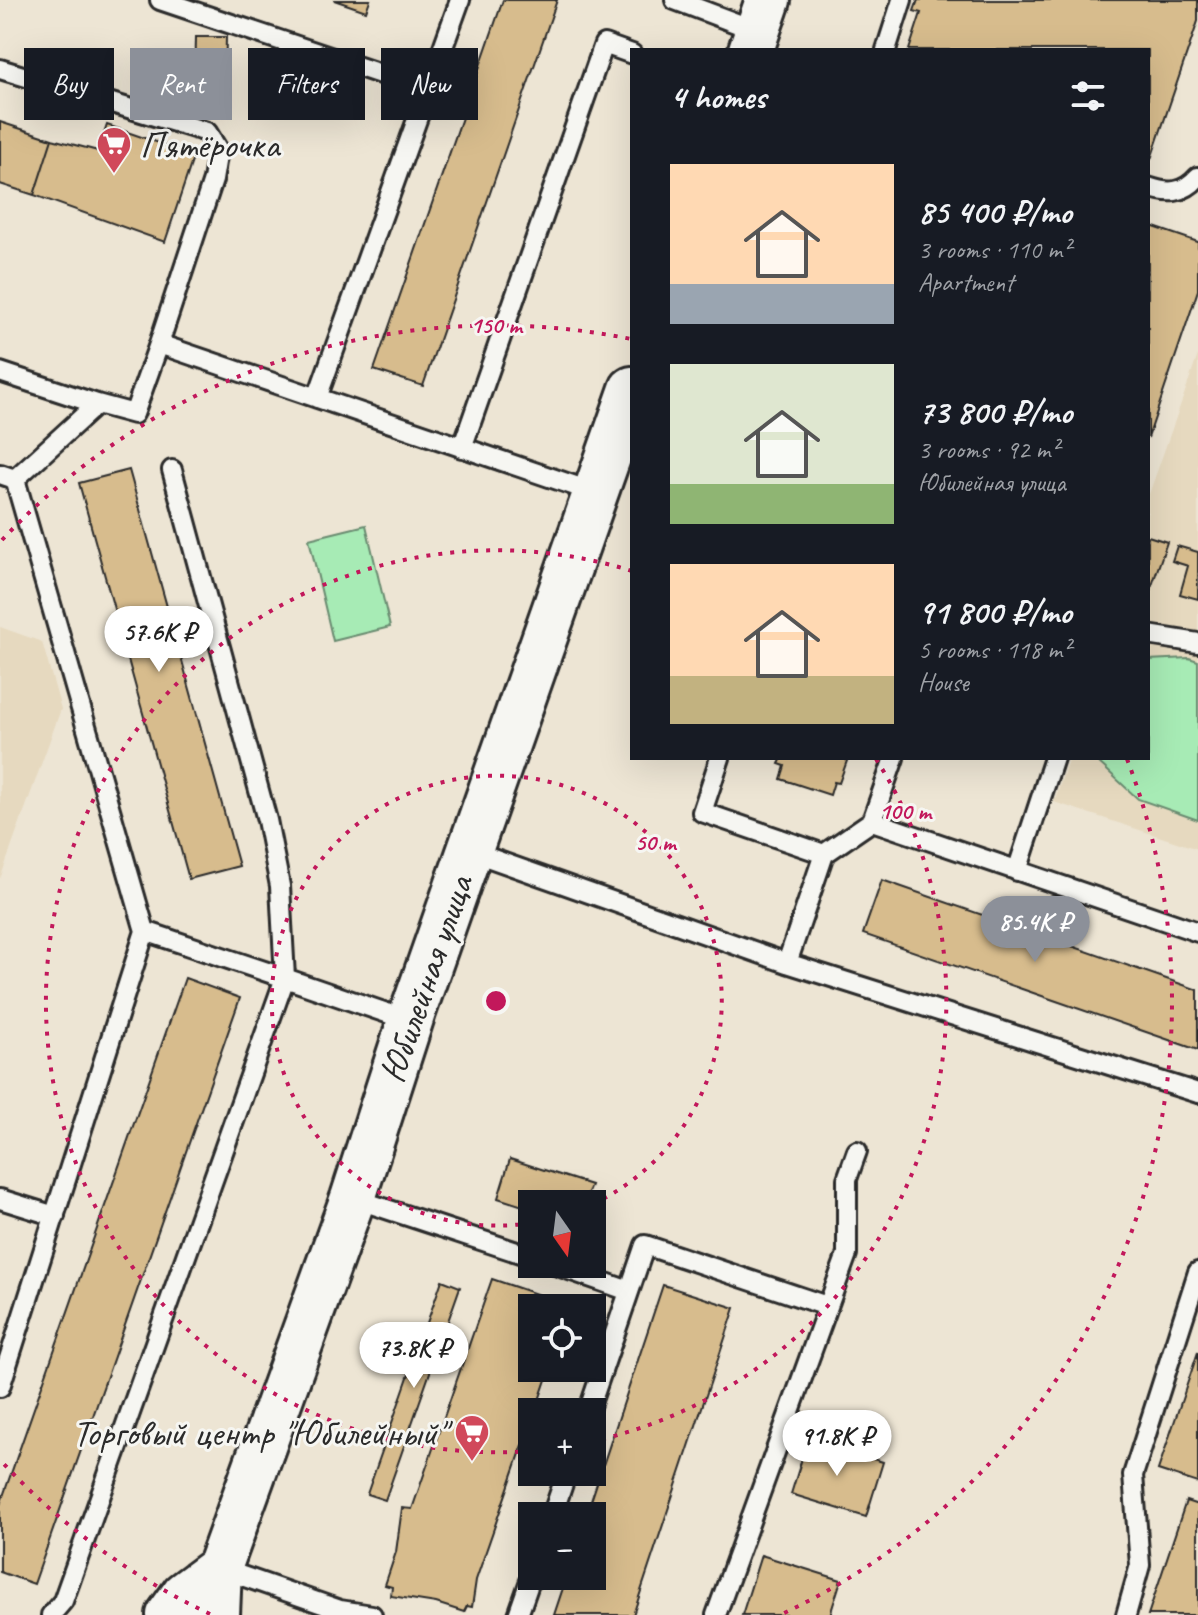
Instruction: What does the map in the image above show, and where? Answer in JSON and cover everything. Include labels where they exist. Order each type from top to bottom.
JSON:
[{"type":"street","name":"Юбилейная улица","points":[[217,1615],[219,1568],[353,1198],[410,1021],[630,395]]},
{"type":"street","points":[[169,1615],[184,1594],[219,1568]]},
{"type":"lane","points":[[160,0],[381,74]]},
{"type":"lane","points":[[443,48],[460,0]]},
{"type":"lane","points":[[675,0],[759,27]]},
{"type":"lane","points":[[887,48],[902,0]]},
{"type":"lane","points":[[462,448],[604,44],[630,53]]},
{"type":"lane","points":[[0,69],[207,132],[218,150],[213,180],[134,414],[0,372]]},
{"type":"lane","points":[[317,398],[417,120]]},
{"type":"lane","points":[[1150,188],[1163,192],[1177,191],[1190,187],[1198,177]]},
{"type":"lane","points":[[159,344],[596,493]]},
{"type":"lane","points":[[0,1387],[145,931],[8,476],[97,404]]},
{"type":"lane","points":[[51,1615],[63,1601],[285,978],[280,886],[267,820],[172,470]]},
{"type":"lane","points":[[1150,635],[1198,643]]},
{"type":"lane","points":[[719,760],[702,812],[824,854]]},
{"type":"lane","points":[[787,963],[824,854],[872,821],[893,760]]},
{"type":"lane","points":[[1017,871],[1053,760]]},
{"type":"lane","points":[[872,821],[1198,932]]},
{"type":"lane","points":[[470,851],[787,963],[1198,1093]]},
{"type":"lane","points":[[145,931],[410,1021]]},
{"type":"lane","points":[[716,1615],[847,1254],[847,1179],[857,1151]]},
{"type":"lane","points":[[353,1198],[518,1252]]},
{"type":"lane","points":[[0,1199],[55,1216]]},
{"type":"lane","points":[[593,1398],[645,1245],[827,1306]]},
{"type":"lane","points":[[1126,1615],[1140,1565],[1133,1475],[1198,1272]]},
{"type":"lane","points":[[592,1278],[629,1291]]},
{"type":"lane","points":[[219,1568],[340,1610],[372,1615]]},
{"type":"lane","points":[[518,1615],[527,1590]]},
{"type":"shaded area","points":[[1198,355],[1198,849],[1054,802],[1068,760],[1150,760],[1150,491]]},
{"type":"shaded area","points":[[0,627],[42,642],[61,709],[0,879]]},
{"type":"green space","points":[[366,525],[390,627],[333,641],[309,539]]},
{"type":"green space","points":[[1189,658],[1198,661],[1198,820],[1138,799],[1096,760],[1150,760],[1150,660]]},
{"type":"building","points":[[334,0],[370,0],[366,11]]},
{"type":"building","points":[[503,0],[557,0],[423,386],[374,370],[461,120],[478,120],[478,72]]},
{"type":"building","points":[[918,0],[1198,0],[1198,21],[1151,159],[1150,48],[910,48],[921,13],[914,11]]},
{"type":"building","points":[[196,37],[226,37],[226,48],[196,48]]},
{"type":"building","points":[[0,122],[52,139],[34,195],[0,184]]},
{"type":"building","name":"Пятёрочка","points":[[107,125],[194,155],[165,242],[34,195],[52,139],[98,151]]},
{"type":"building","points":[[1150,226],[1198,242],[1198,290],[1150,432]]},
{"type":"building","points":[[129,470],[239,866],[189,879],[79,483]]},
{"type":"building","points":[[1150,537],[1167,542],[1150,591]]},
{"type":"building","points":[[1177,546],[1198,552],[1198,599],[1180,594],[1188,566],[1172,561]]},
{"type":"building","points":[[781,760],[847,760],[839,783],[834,782],[830,795],[781,779],[785,766],[779,764]]},
{"type":"building","points":[[882,880],[1198,990],[1198,1050],[863,934]]},
{"type":"building","points":[[185,978],[240,998],[34,1584],[0,1572],[0,1505]]},
{"type":"building","points":[[510,1159],[591,1185],[589,1190],[518,1190],[518,1204],[498,1198]]},
{"type":"building","name":"Торговый центр \"Юбилейный\"","points":[[492,1279],[536,1294],[518,1294],[518,1382],[545,1382],[540,1398],[518,1398],[518,1459],[476,1580],[472,1607],[467,1606],[464,1612],[436,1603],[391,1596],[392,1587],[385,1585],[396,1552],[402,1508],[412,1509]]},
{"type":"building","points":[[442,1280],[460,1287],[385,1500],[367,1494]]},
{"type":"building","points":[[663,1285],[735,1308],[633,1615],[554,1615],[562,1590],[606,1590],[606,1502],[591,1502],[596,1486],[606,1486],[606,1456]]},
{"type":"building","points":[[1198,1352],[1198,1483],[1158,1470]]},
{"type":"building","points":[[808,1439],[883,1462],[866,1517],[791,1494]]},
{"type":"building","points":[[1186,1501],[1198,1505],[1198,1615],[1148,1615]]},
{"type":"building","points":[[761,1555],[841,1580],[830,1615],[742,1615]]},
{"type":"place","name":"Пятёрочка","points":[[114,175]]},
{"type":"place","name":"Торговый центр \"Юбилейный\"","points":[[472,1463]]}]
